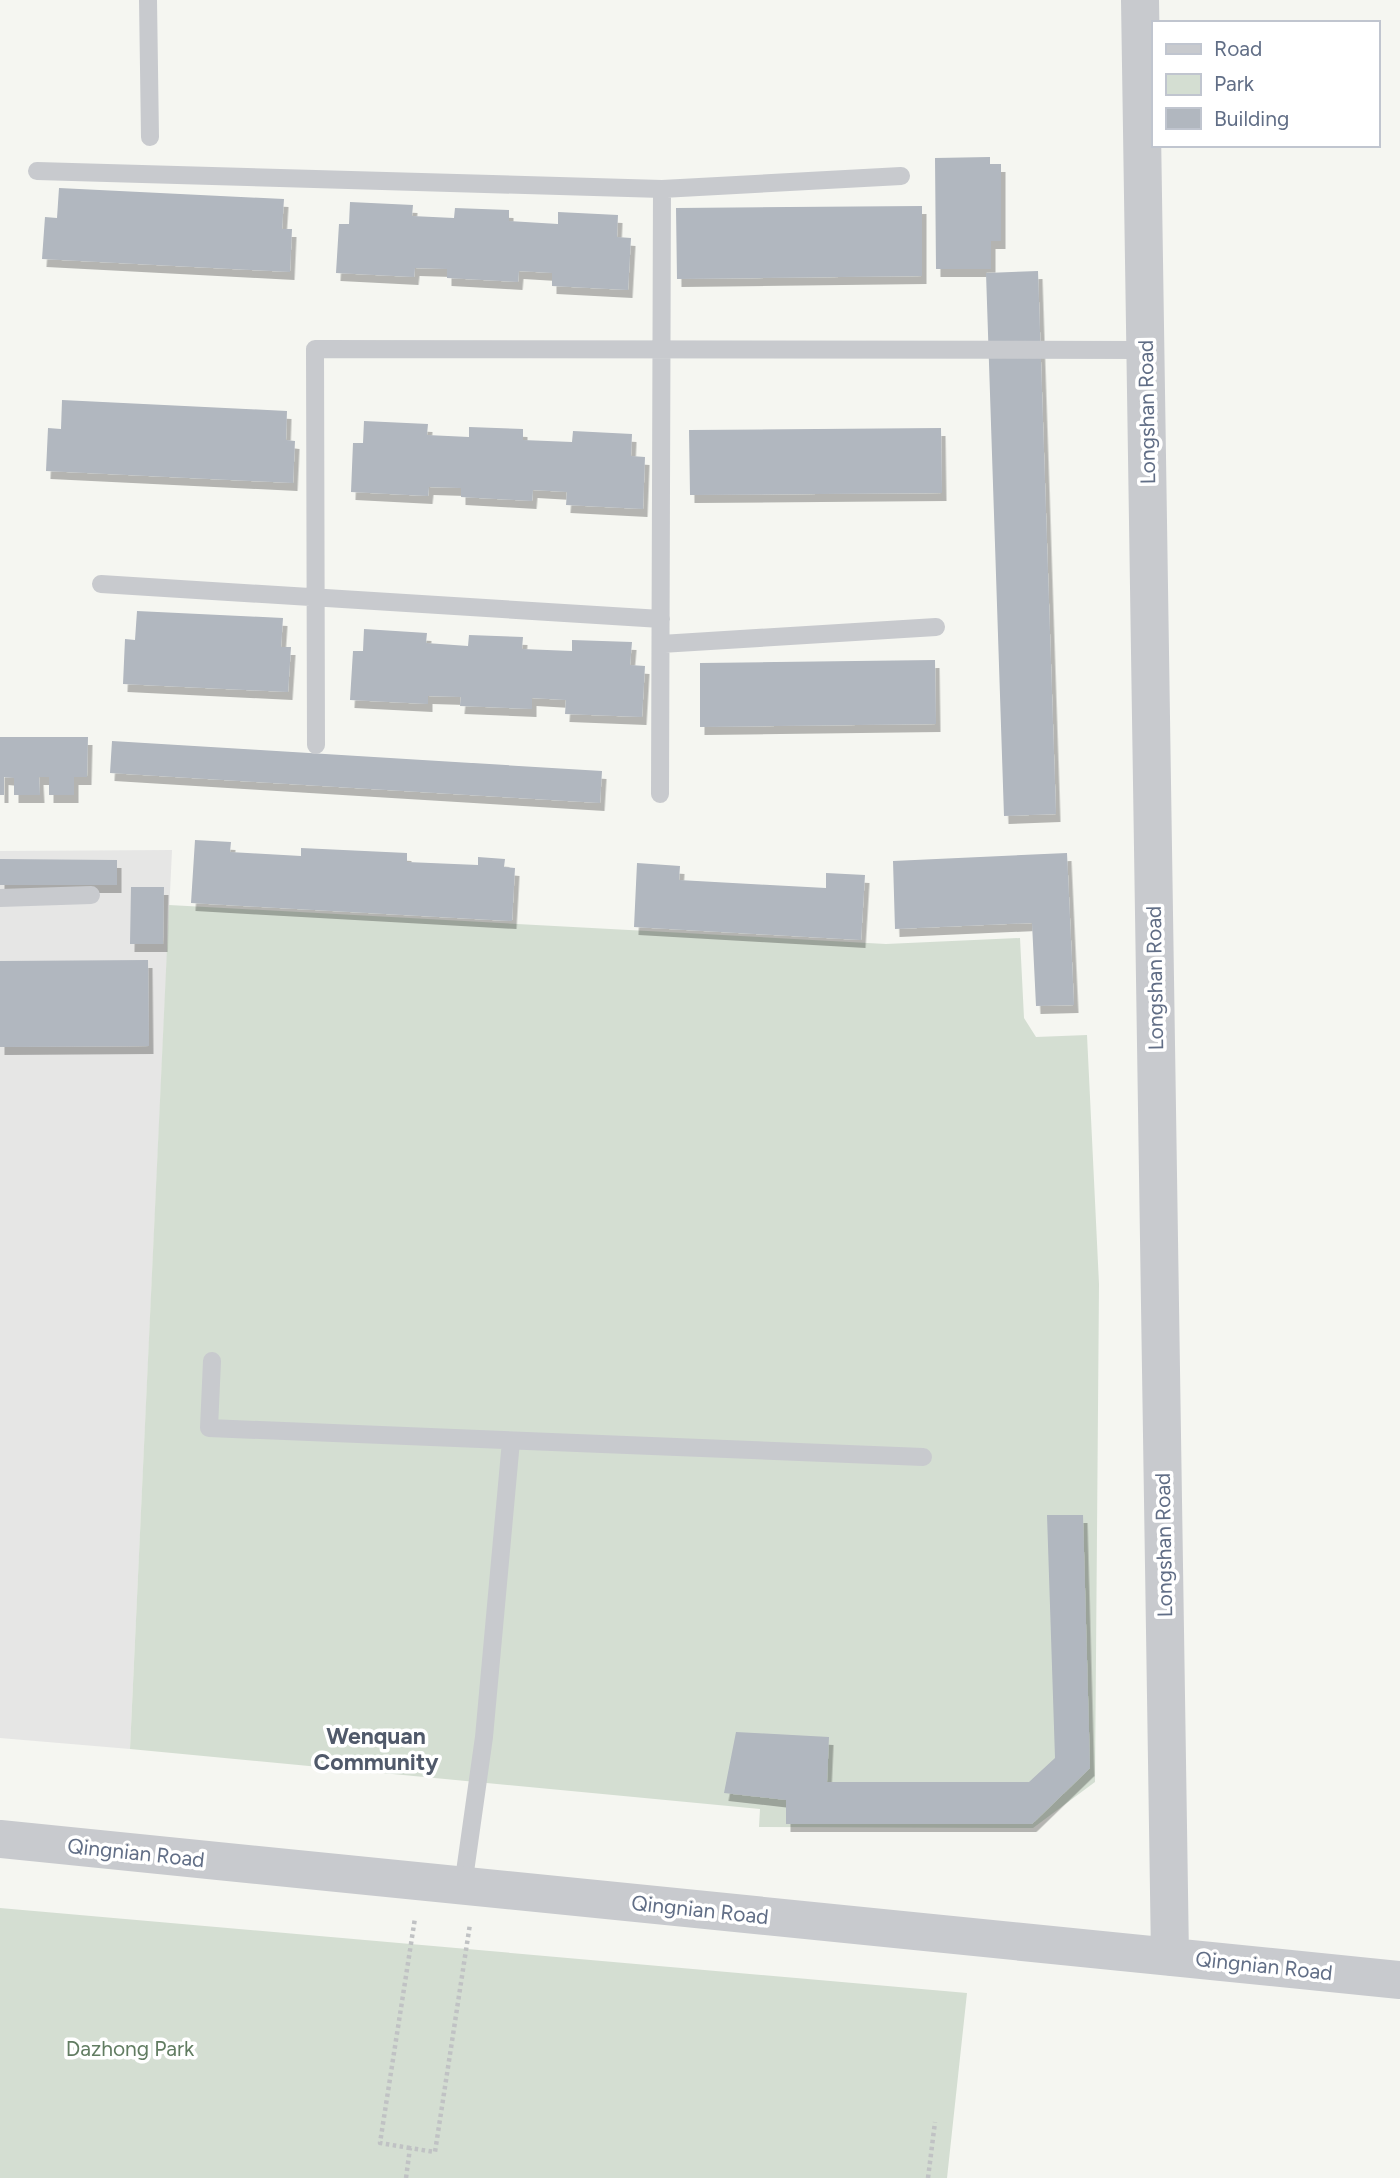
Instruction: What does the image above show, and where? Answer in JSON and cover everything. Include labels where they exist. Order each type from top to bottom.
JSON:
[{"type":"street","name":"Longshan Road","points":[[1140,0],[1170,1957]]},
{"type":"street","name":"Qingnian Road","points":[[0,1839],[1400,1980]]},
{"type":"lane","points":[[148,0],[150,137]]},
{"type":"lane","points":[[37,171],[663,189],[901,176]]},
{"type":"lane","points":[[660,794],[663,189]]},
{"type":"lane","points":[[316,745],[315,349],[1146,351]]},
{"type":"lane","points":[[102,584],[661,619]]},
{"type":"lane","points":[[660,644],[936,627]]},
{"type":"lane","points":[[0,898],[92,895]]},
{"type":"lane","points":[[212,1361],[209,1428],[923,1457]]},
{"type":"lane","points":[[469,1886],[511,1441]]},
{"type":"path","points":[[420,1882],[380,2143],[435,2152],[469,1886]]},
{"type":"path","points":[[928,2178],[935,2122]]},
{"type":"path","points":[[406,2178],[410,2148]]},
{"type":"shaded area","points":[[172,850],[130,1749],[0,1738],[0,851]]},
{"type":"green space","points":[[169,905],[886,944],[1020,938],[1024,1018],[1036,1037],[1087,1035],[1099,1284],[1095,1782],[1033,1828],[759,1827],[760,1809],[130,1749]]},
{"type":"green space","name":"Dazhong Park","points":[[0,1908],[967,1993],[947,2178],[0,2178]]},
{"type":"building","points":[[990,157],[990,164],[1001,164],[1001,241],[991,241],[991,269],[936,269],[935,158]]},
{"type":"building","points":[[59,188],[284,199],[282,229],[292,229],[290,272],[42,259],[45,217],[57,218]]},
{"type":"building","points":[[350,202],[413,205],[412,216],[454,218],[455,208],[509,210],[509,221],[558,224],[558,212],[618,215],[617,237],[631,238],[628,290],[552,286],[552,273],[519,271],[518,282],[447,278],[447,269],[415,268],[414,277],[336,273],[339,224],[349,224]]},
{"type":"building","points":[[922,206],[922,276],[677,279],[676,208]]},
{"type":"building","points":[[1038,271],[1056,814],[1004,816],[986,273]]},
{"type":"building","points":[[62,400],[287,411],[286,440],[295,441],[293,483],[46,471],[48,428],[61,429]]},
{"type":"building","points":[[364,421],[428,424],[427,435],[469,437],[469,427],[523,429],[523,440],[572,442],[573,431],[632,434],[631,456],[645,457],[643,509],[566,505],[567,492],[533,490],[532,501],[461,497],[461,488],[429,487],[428,496],[351,492],[353,443],[363,443]]},
{"type":"building","points":[[941,428],[942,493],[690,495],[689,430]]},
{"type":"building","points":[[137,611],[283,618],[281,647],[291,647],[288,692],[123,684],[125,639],[135,640]]},
{"type":"building","points":[[364,629],[427,633],[426,643],[468,646],[469,635],[523,637],[522,649],[572,651],[572,640],[632,642],[630,665],[645,666],[642,717],[565,714],[566,700],[532,698],[532,709],[460,706],[461,697],[428,696],[428,704],[350,700],[353,651],[363,651]]},
{"type":"building","points":[[935,660],[936,724],[700,727],[700,663]]},
{"type":"building","points":[[0,737],[88,737],[87,777],[74,777],[74,795],[49,795],[49,777],[39,777],[40,795],[14,795],[14,778],[4,777],[4,795],[0,795]]},
{"type":"building","points":[[112,741],[602,771],[600,803],[110,773]]},
{"type":"building","points":[[195,840],[231,842],[230,852],[301,856],[301,848],[407,853],[407,862],[478,865],[478,857],[505,859],[504,867],[515,868],[512,921],[191,903]]},
{"type":"building","points":[[1067,853],[1074,1005],[1036,1006],[1032,923],[895,929],[893,861]]},
{"type":"building","points":[[0,859],[117,860],[117,885],[0,885]]},
{"type":"building","points":[[637,863],[680,866],[679,880],[826,888],[826,873],[865,875],[861,940],[634,927]]},
{"type":"building","points":[[131,887],[164,887],[163,944],[130,944]]},
{"type":"building","points":[[148,960],[149,1046],[0,1047],[0,961]]},
{"type":"building","points":[[1047,1515],[1083,1515],[1090,1768],[1032,1824],[786,1824],[786,1800],[724,1793],[736,1732],[829,1737],[827,1782],[1029,1782],[1055,1758]]},
{"type":"district","name":"Wenquan Community","points":[[376,1749]]}]
